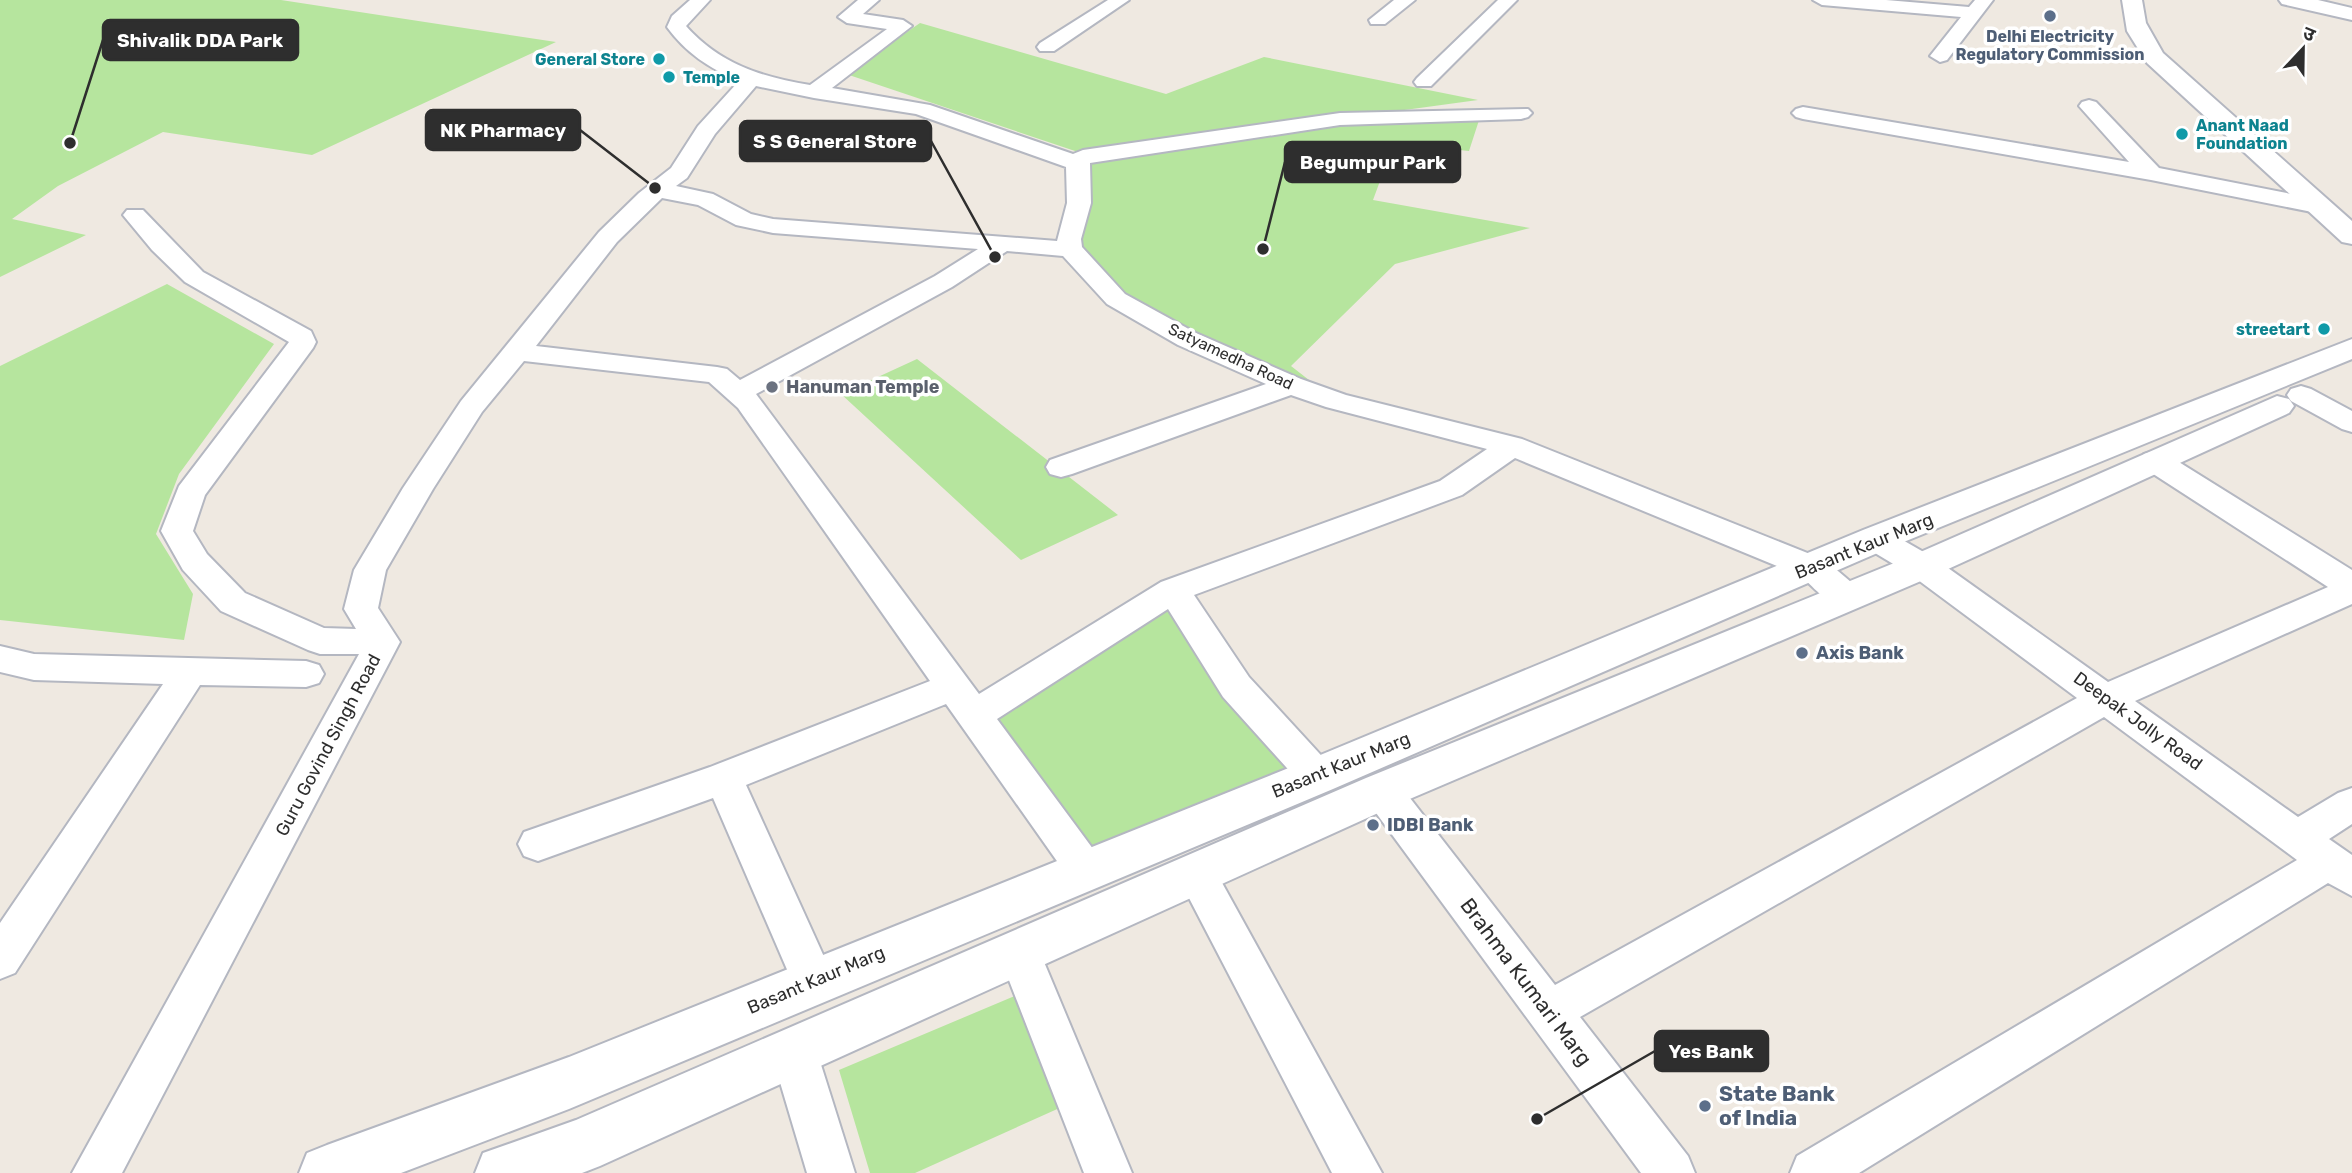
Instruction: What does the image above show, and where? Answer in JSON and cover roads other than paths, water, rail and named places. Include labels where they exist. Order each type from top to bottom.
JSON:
[{"type":"main road","points":[[2132,0],[2133,19],[2140,37],[2155,58],[2352,236]]},
{"type":"main road","points":[[2156,0],[2151,13],[2152,27],[2158,42],[2171,59],[2352,214]]},
{"type":"main road","points":[[2289,0],[2352,12]]},
{"type":"main road","points":[[2316,0],[2352,12]]},
{"type":"main road","name":"Basant Kaur Marg","points":[[503,1173],[582,1160],[794,1052],[1196,873],[1382,791],[1816,611],[1829,582],[1877,539],[2352,348]]},
{"type":"main road","name":"Basant Kaur Marg","points":[[327,1173],[569,1083],[1317,776],[1829,582],[1922,566],[2352,372]]},
{"type":"street","points":[[701,0],[679,20],[676,27],[689,46],[729,72],[814,92],[901,105],[1077,163]]},
{"type":"street","points":[[814,92],[903,26],[847,17],[870,0]]},
{"type":"street","points":[[1046,47],[1120,0]]},
{"type":"street","points":[[1378,20],[1406,0]]},
{"type":"street","points":[[1424,82],[1508,0]]},
{"type":"street","points":[[1822,0],[1979,6]]},
{"type":"street","points":[[1940,56],[1979,6]]},
{"type":"street","name":"Guru Govind Singh Road","points":[[96,1173],[383,642],[361,609],[370,570],[456,427],[486,386],[518,352],[608,237],[679,173],[706,131],[752,78]]},
{"type":"street","points":[[2089,106],[2151,173]]},
{"type":"street","points":[[659,190],[705,199],[744,220],[773,226],[1070,249],[1069,239],[1079,203],[1077,163],[1083,157],[1340,119],[1521,113]]},
{"type":"street","points":[[1803,113],[2151,173],[2317,206]]},
{"type":"street","points":[[135,215],[161,245],[194,276],[302,337],[303,342],[190,494],[177,531],[195,562],[233,602],[320,641],[383,642]]},
{"type":"street","points":[[737,392],[941,284],[1002,244]]},
{"type":"street","name":"Satyamedha Road","points":[[1070,249],[1116,299],[1187,339],[1291,385],[1336,401],[1512,446],[1829,582]]},
{"type":"street","points":[[518,352],[717,375],[748,402],[1085,869]]},
{"type":"street","points":[[1061,467],[1291,385]]},
{"type":"street","points":[[2301,395],[2352,423]]},
{"type":"street","points":[[538,844],[724,778],[964,701],[1173,590],[1451,488],[1512,446]]},
{"type":"street","points":[[2155,461],[2352,588]]},
{"type":"street","name":"Deepak Jolly Road","points":[[1877,539],[1922,566],[2327,859]]},
{"type":"street","points":[[1548,1013],[2107,698],[2352,588]]},
{"type":"street","points":[[1173,590],[1236,687],[1317,776]]},
{"type":"street","points":[[5,670],[306,674]]},
{"type":"street","points":[[0,960],[189,673]]},
{"type":"street","points":[[724,778],[813,981]]},
{"type":"street","name":"Brahma Kumari Marg","points":[[1382,791],[1671,1173]]},
{"type":"street","points":[[1814,1173],[2327,859],[2352,804]]},
{"type":"street","points":[[1196,873],[1358,1173]]},
{"type":"street","points":[[1019,952],[1108,1173]]},
{"type":"street","points":[[794,1052],[831,1173]]},
{"type":"place","name":"Delhi Electricity Regulatory Commission","points":[[2050,16]]},
{"type":"place","name":"General Store","points":[[659,59]]},
{"type":"place","name":"Temple","points":[[669,77]]},
{"type":"place","name":"Anant Naad Foundation","points":[[2182,134]]},
{"type":"place","name":"Shivalik DDA Park","points":[[70,143]]},
{"type":"place","name":"NK Pharmacy","points":[[655,188]]},
{"type":"place","name":"Begumpur Park","points":[[1263,249]]},
{"type":"place","name":"S S General Store","points":[[995,257]]},
{"type":"place","name":"streetart","points":[[2324,329]]},
{"type":"place","name":"Hanuman Temple","points":[[772,387]]},
{"type":"place","name":"Axis Bank","points":[[1802,653]]},
{"type":"place","name":"IDBI Bank","points":[[1373,825]]},
{"type":"place","name":"State Bank of India","points":[[1705,1106]]},
{"type":"place","name":"Yes Bank","points":[[1537,1119]]}]
